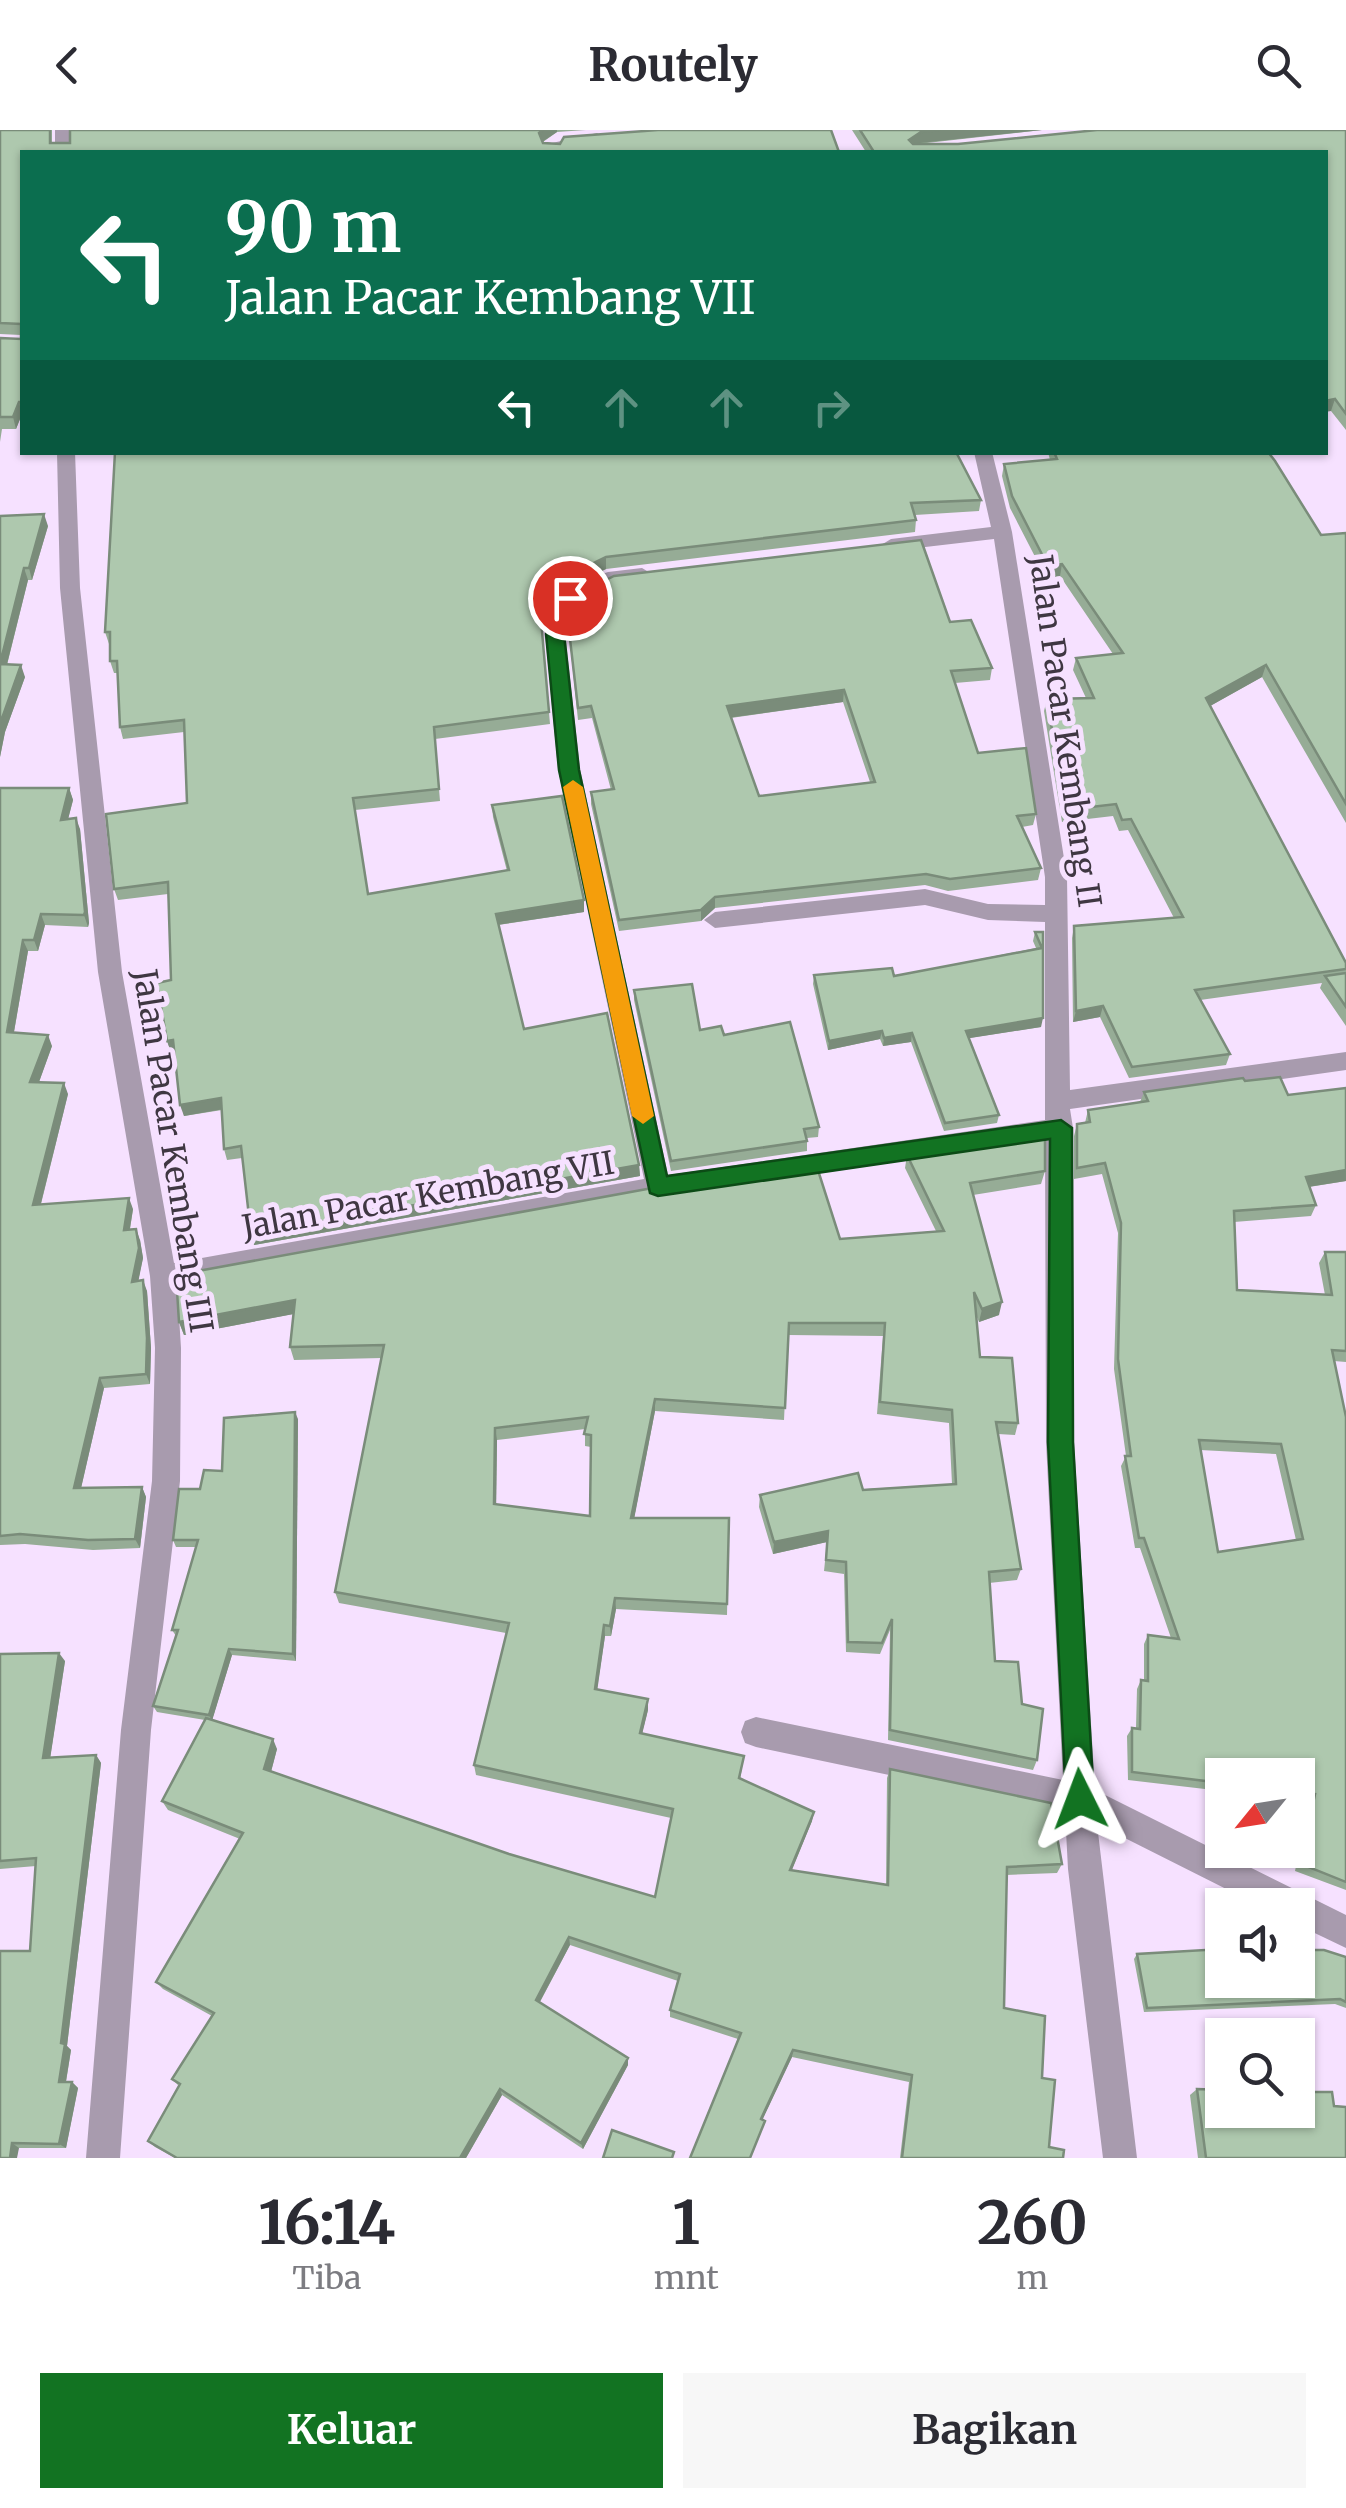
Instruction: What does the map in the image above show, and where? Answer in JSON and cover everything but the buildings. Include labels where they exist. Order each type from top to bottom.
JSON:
[{"type":"street","points":[[553,150],[551,145],[557,141],[616,136]]},
{"type":"street","name":"Jalan Pacar Kembang III","points":[[66,455],[70,588],[110,972],[163,1276],[168,1348],[166,1481],[136,1730],[102,2158]]},
{"type":"street","name":"Jalan Pacar Kembang II","points":[[984,455],[1002,532],[1056,878],[1061,1115],[1060,1442],[1084,1869],[1120,2158]]},
{"type":"street","points":[[864,548],[1002,532]]},
{"type":"street","points":[[658,1187],[569,770],[555,634],[570,598],[585,587],[608,578],[668,571]]},
{"type":"street","points":[[715,920],[925,897],[988,912],[1057,914]]},
{"type":"street","name":"Jalan Pacar Kembang VII","points":[[163,1276],[1346,1061]]},
{"type":"street","points":[[756,1732],[1080,1799],[1258,1888]]},
{"type":"street","points":[[1315,1916],[1346,1932]]},
{"type":"slow traffic","points":[[573,787],[643,1116]]},
{"type":"route","points":[[570,598],[555,634],[569,770],[658,1187],[1061,1128],[1060,1442],[1080,1799]]}]
